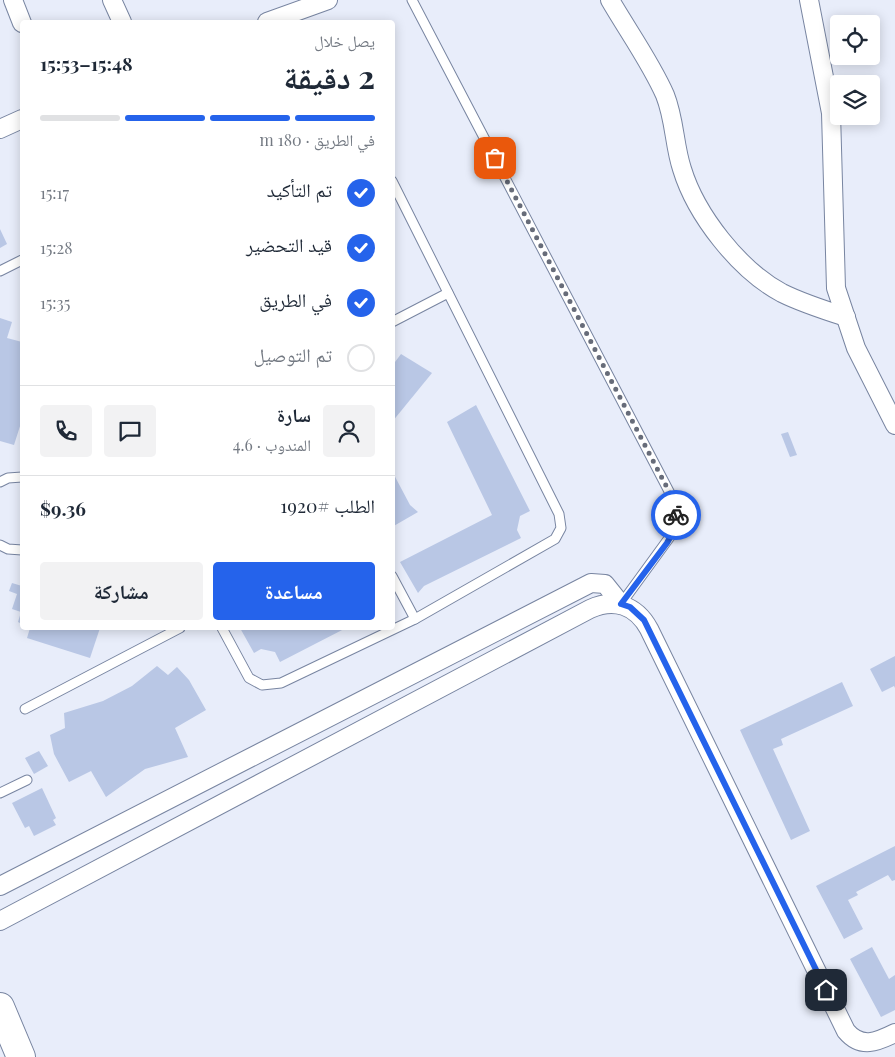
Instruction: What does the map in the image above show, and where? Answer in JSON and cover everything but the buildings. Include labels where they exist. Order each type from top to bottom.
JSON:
[{"type":"highway","points":[[0,1007],[21,1057]]},
{"type":"street","points":[[13,0],[21,20]]},
{"type":"street","points":[[112,0],[121,20]]},
{"type":"street","points":[[273,20],[328,0]]},
{"type":"street","points":[[610,0],[664,95],[676,130],[681,166],[691,196],[713,229],[755,274],[775,288],[811,305],[846,317]]},
{"type":"street","points":[[809,0],[831,113],[836,288],[856,348],[895,425]]},
{"type":"street","points":[[0,129],[20,120]]},
{"type":"street","points":[[0,886],[591,583],[605,584],[621,604],[638,613],[649,629],[846,1031],[855,1040],[869,1043],[876,1042],[895,1033]]},
{"type":"street","points":[[0,921],[590,608],[600,604],[621,604]]},
{"type":"lane","points":[[412,0],[673,499],[676,516],[672,534],[621,604]]},
{"type":"lane","points":[[395,187],[559,514],[561,528],[555,540],[395,629]]},
{"type":"lane","points":[[0,271],[20,261]]},
{"type":"lane","points":[[395,320],[448,293]]},
{"type":"lane","points":[[0,482],[8,478],[20,478]]},
{"type":"lane","points":[[1,547],[20,550]]},
{"type":"lane","points":[[395,582],[415,619]]},
{"type":"lane","points":[[25,709],[176,630]]},
{"type":"lane","points":[[223,630],[249,678],[262,685],[281,683],[392,630]]},
{"type":"lane","points":[[0,793],[27,780]]},
{"type":"way so far","points":[[495,158],[673,499],[676,515]]},
{"type":"route","points":[[676,515],[672,534],[667,543],[621,604],[630,607],[644,620],[826,990]]}]
